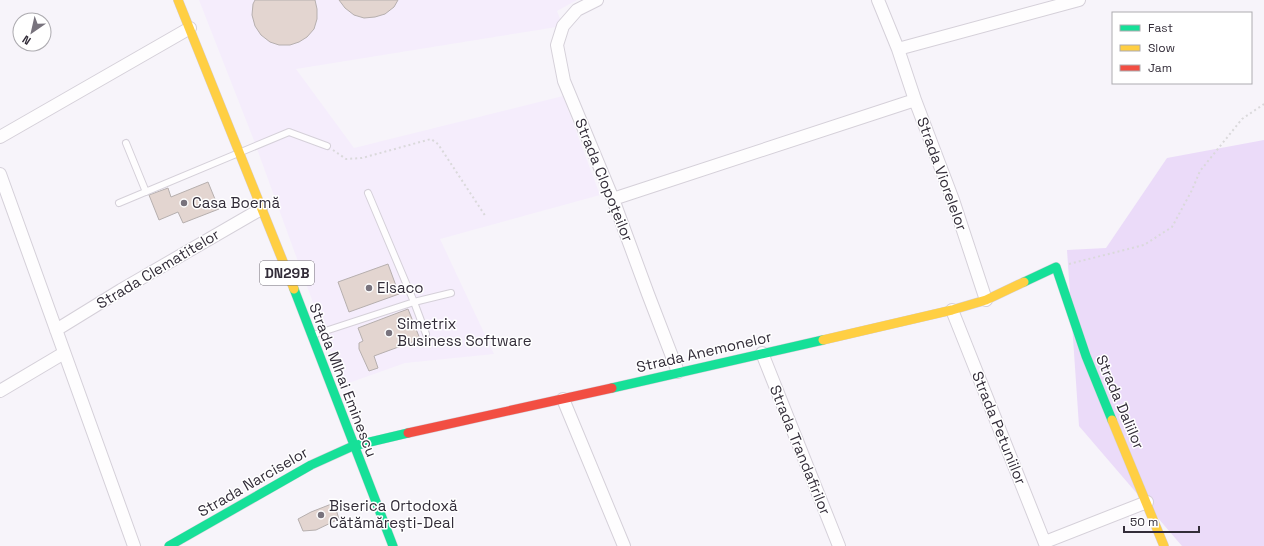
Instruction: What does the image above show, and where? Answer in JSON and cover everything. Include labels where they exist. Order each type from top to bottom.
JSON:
[{"type":"street","name":"Strada MIhai Eminescu","points":[[178,0],[240,152],[393,546]]},
{"type":"street","name":"Strada Clopoțeilor","points":[[597,0],[577,10],[563,26],[557,45],[564,81],[613,199],[678,372]]},
{"type":"street","name":"Strada Viorelelor","points":[[878,0],[898,49],[915,100],[953,200],[986,300]]},
{"type":"street","points":[[898,49],[1080,0]]},
{"type":"street","points":[[0,137],[190,28]]},
{"type":"street","points":[[613,199],[915,100]]},
{"type":"street","points":[[0,174],[134,546]]},
{"type":"street","name":"Strada Clematitelor","points":[[56,330],[127,286],[261,208]]},
{"type":"street","name":"Strada Anemonelor","points":[[353,446],[952,310],[986,300],[1056,268]]},
{"type":"street","name":"Strada Daliilor","points":[[1056,268],[1086,356],[1164,546]]},
{"type":"street","name":"Strada Petuniilor","points":[[952,310],[1045,544]]},
{"type":"street","points":[[0,391],[64,353]]},
{"type":"street","name":"Strada Trandafirilor","points":[[762,353],[839,546]]},
{"type":"street","points":[[563,399],[624,546]]},
{"type":"street","name":"Strada Narciselor","points":[[169,546],[311,465],[353,446]]},
{"type":"street","points":[[1045,544],[1147,502]]},
{"type":"lane","points":[[119,203],[289,132],[327,146]]},
{"type":"lane","points":[[126,143],[146,192]]},
{"type":"lane","points":[[368,193],[426,334]]},
{"type":"lane","points":[[312,335],[414,302],[451,293]]},
{"type":"path","points":[[1056,268],[1144,245],[1172,227],[1192,190],[1200,171],[1242,120],[1264,104]]},
{"type":"path","points":[[327,146],[346,159],[362,158],[431,139],[438,144],[486,217]]},
{"type":"shaded area","points":[[199,0],[577,0],[557,11],[563,26],[296,69],[354,148],[563,96],[600,195],[440,239],[494,354],[405,363],[343,385],[253,138]]},
{"type":"shaded area","points":[[1264,140],[1264,546],[1182,546],[1079,426],[1067,250],[1106,248],[1167,158]]},
{"type":"building","points":[[255,0],[315,0],[317,19],[314,29],[307,37],[290,45],[279,45],[270,42],[261,35],[255,26],[252,15]]},
{"type":"building","points":[[339,0],[398,0],[394,7],[385,14],[364,18],[354,15],[345,8]]},
{"type":"building","name":"Casa Boemă","points":[[208,182],[219,209],[183,223],[178,212],[159,220],[149,195],[168,188],[171,197]]},
{"type":"building","name":"Elsaco","points":[[388,264],[399,294],[349,312],[338,282]]},
{"type":"building","name":"Simetrix Business Software","points":[[408,309],[420,339],[374,356],[378,368],[369,371],[359,349],[359,343],[363,341],[358,328]]},
{"type":"building","name":"Biserica Ortodoxă Cătămărești-Deal","points":[[334,503],[339,519],[316,530],[303,531],[298,519]]},
{"type":"traffic: fast","points":[[1024,282],[1056,267],[1086,356],[1112,420]]},
{"type":"traffic: fast","points":[[294,289],[393,546]]},
{"type":"traffic: fast","points":[[612,388],[823,340]]},
{"type":"traffic: fast","points":[[169,546],[311,465],[353,446],[408,433]]},
{"type":"traffic: slow","points":[[178,0],[294,289]]},
{"type":"traffic: slow","points":[[823,340],[952,310],[986,300],[1024,282]]},
{"type":"traffic: slow","points":[[1112,420],[1164,546]]},
{"type":"traffic: jam","points":[[408,433],[612,388]]},
{"type":"place","name":"Casa Boemă","points":[[184,203]]},
{"type":"place","name":"Elsaco","points":[[369,288]]},
{"type":"place","name":"Simetrix Business Software","points":[[389,333]]},
{"type":"place","name":"Biserica Ortodoxă Cătămărești-Deal","points":[[321,515]]}]
